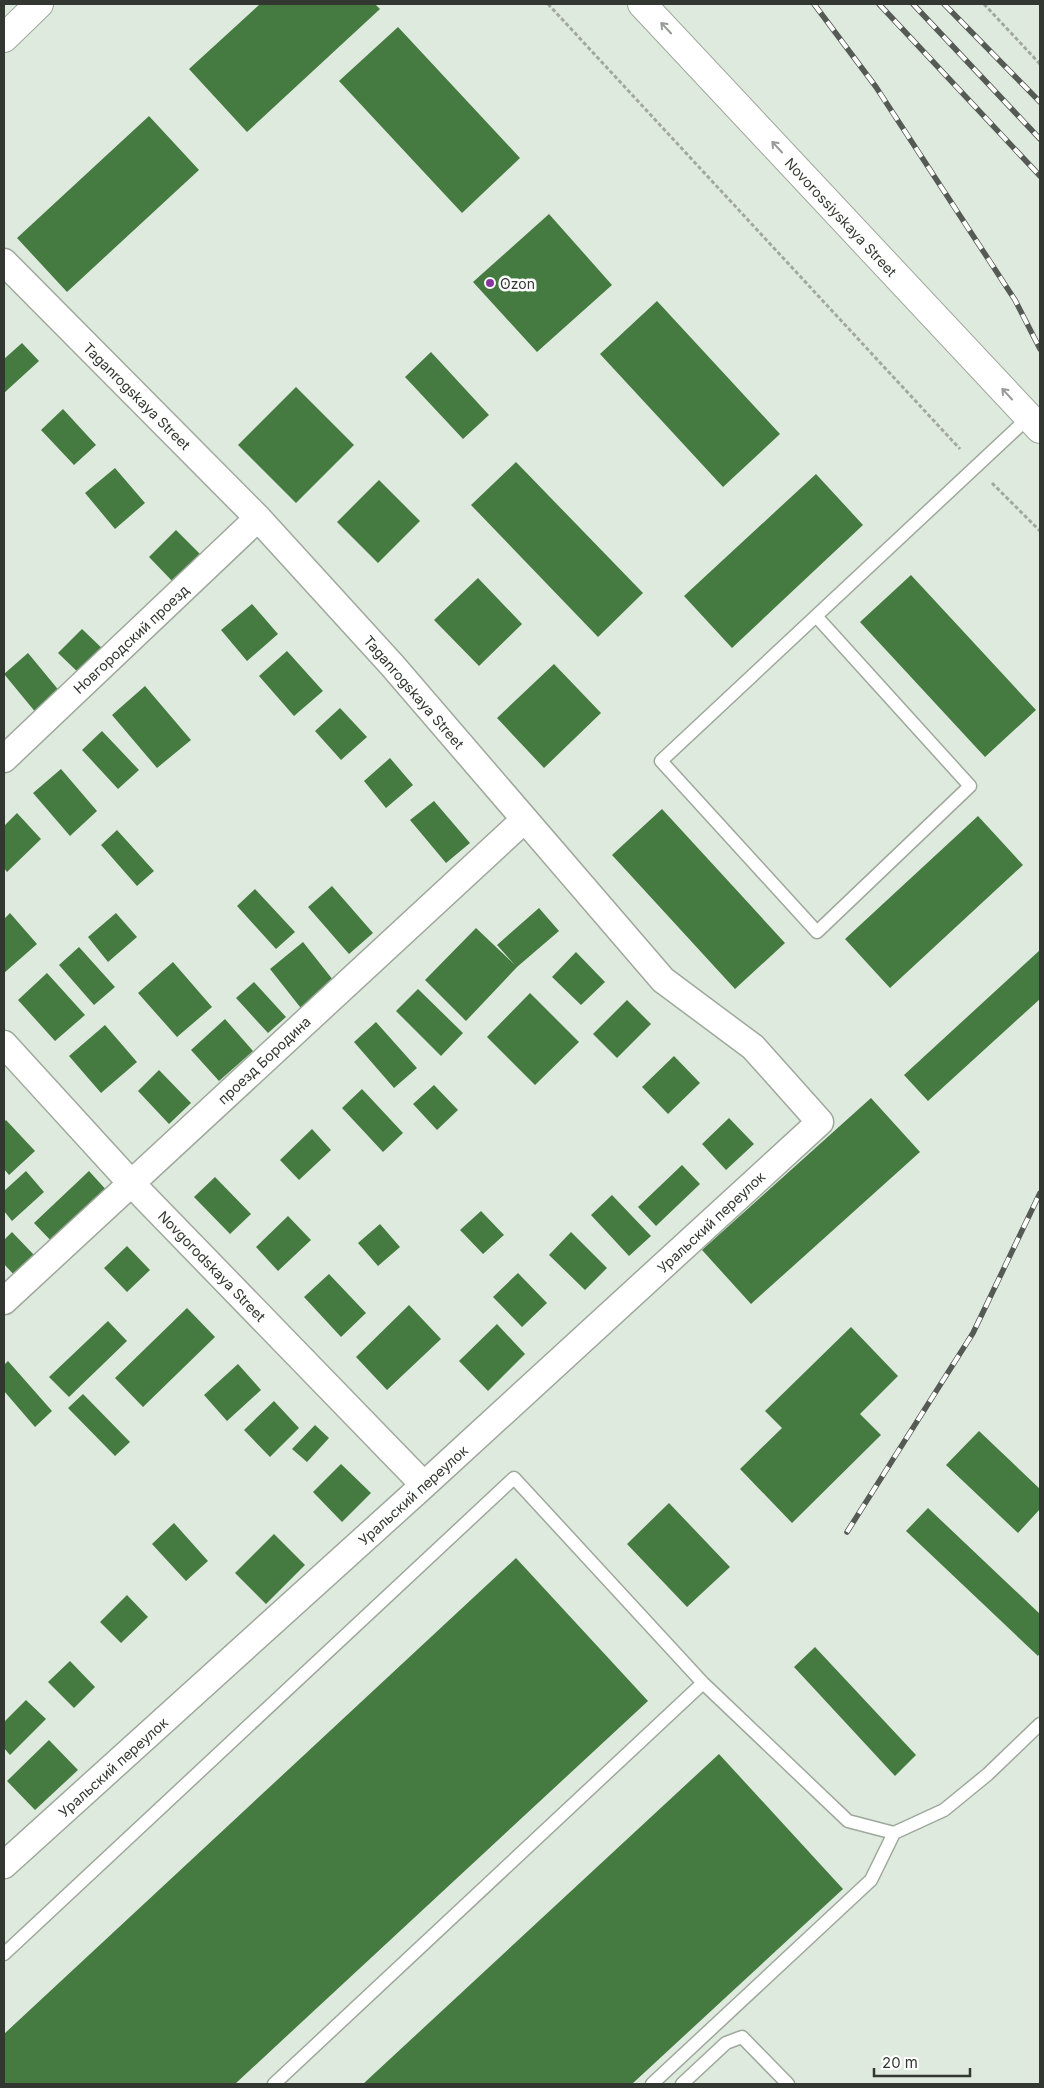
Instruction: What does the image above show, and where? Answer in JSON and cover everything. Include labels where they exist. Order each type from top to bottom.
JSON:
[{"type":"main road","points":[[4,38],[39,4]]},
{"type":"main road","name":"Novorossiyskaya Street","points":[[642,4],[1034,423]]},
{"type":"street","name":"Taganrogskaya Street","points":[[4,262],[258,518],[392,665],[663,980],[752,1047],[820,1122]]},
{"type":"street","name":"Новгородский проезд","points":[[4,759],[258,518]]},
{"type":"street","name":"проезд Бородина","points":[[4,1301],[524,820]]},
{"type":"street","name":"Novgorodskaya Street","points":[[4,1044],[131,1183],[424,1485]]},
{"type":"street","name":"Уральский переулок","points":[[7,1857],[424,1485],[820,1122]]},
{"type":"lane","points":[[816,616],[970,786],[817,932],[661,761],[976,466],[1034,423]]},
{"type":"lane","points":[[4,1954],[514,1478],[704,1683],[848,1821],[894,1833]]},
{"type":"lane","points":[[274,2084],[704,1683]]},
{"type":"lane","points":[[652,2084],[871,1880],[894,1833],[944,1810],[988,1774],[1040,1724]]},
{"type":"lane","points":[[682,2084],[726,2043],[742,2037],[788,2084]]},
{"type":"path","points":[[548,4],[976,466],[1040,531]]},
{"type":"path","points":[[984,4],[1040,64]]},
{"type":"building","points":[[260,4],[375,4],[380,9],[247,132],[189,69]]},
{"type":"building","points":[[398,27],[520,158],[462,213],[339,81]]},
{"type":"building","points":[[149,116],[199,170],[67,292],[17,238]]},
{"type":"building","points":[[549,214],[612,285],[537,352],[473,282]]},
{"type":"building","points":[[657,301],[780,434],[723,487],[600,354]]},
{"type":"building","points":[[22,343],[39,361],[4,393],[4,359]]},
{"type":"building","points":[[431,352],[489,415],[463,439],[405,377]]},
{"type":"building","points":[[296,387],[354,445],[296,503],[238,445]]},
{"type":"building","points":[[63,409],[96,445],[74,465],[41,430]]},
{"type":"building","points":[[516,462],[643,593],[598,637],[471,505]]},
{"type":"building","points":[[115,468],[145,503],[115,529],[85,493]]},
{"type":"building","points":[[816,474],[863,525],[732,648],[684,596]]},
{"type":"building","points":[[379,480],[420,521],[378,563],[337,522]]},
{"type":"building","points":[[176,530],[204,558],[176,585],[149,557]]},
{"type":"building","points":[[911,575],[1036,710],[985,757],[860,622]]},
{"type":"building","points":[[478,578],[522,624],[479,666],[434,620]]},
{"type":"building","points":[[252,604],[278,634],[247,661],[221,630]]},
{"type":"building","points":[[82,629],[108,654],[84,678],[58,653]]},
{"type":"building","points":[[287,651],[323,691],[294,716],[259,676]]},
{"type":"building","points":[[28,653],[61,693],[37,714],[4,674]]},
{"type":"building","points":[[554,664],[601,713],[544,768],[497,718]]},
{"type":"building","points":[[145,686],[191,740],[157,768],[112,715]]},
{"type":"building","points":[[340,708],[367,737],[341,760],[315,731]]},
{"type":"building","points":[[102,731],[139,770],[118,789],[82,750]]},
{"type":"building","points":[[390,758],[413,785],[386,808],[364,781]]},
{"type":"building","points":[[61,769],[97,811],[70,836],[33,793]]},
{"type":"building","points":[[434,801],[470,843],[446,863],[410,820]]},
{"type":"building","points":[[662,809],[785,943],[735,989],[612,855]]},
{"type":"building","points":[[17,813],[41,839],[7,872],[4,868],[4,826]]},
{"type":"building","points":[[978,816],[1023,865],[890,988],[845,939]]},
{"type":"building","points":[[117,830],[154,871],[137,886],[101,845]]},
{"type":"building","points":[[332,886],[373,933],[349,954],[308,907]]},
{"type":"building","points":[[255,889],[295,932],[276,949],[237,906]]},
{"type":"building","points":[[539,908],[559,931],[517,967],[466,1021],[425,980],[476,928],[515,965],[497,945]]},
{"type":"building","points":[[10,913],[37,944],[4,973],[4,919]]},
{"type":"building","points":[[116,913],[137,937],[108,962],[88,937]]},
{"type":"building","points":[[303,942],[337,985],[304,1012],[270,969]]},
{"type":"building","points":[[79,947],[115,987],[94,1005],[59,965]]},
{"type":"building","points":[[1040,950],[1040,999],[928,1101],[904,1075]]},
{"type":"building","points":[[576,952],[605,982],[581,1005],[552,977]]},
{"type":"building","points":[[173,962],[212,1007],[177,1037],[138,993]]},
{"type":"building","points":[[47,973],[85,1015],[55,1041],[18,1000]]},
{"type":"building","points":[[254,982],[286,1017],[268,1033],[236,998]]},
{"type":"building","points":[[418,989],[463,1033],[441,1056],[396,1011]]},
{"type":"building","points":[[530,993],[579,1042],[535,1085],[487,1037]]},
{"type":"building","points":[[627,1000],[651,1024],[617,1058],[593,1034]]},
{"type":"building","points":[[225,1019],[253,1051],[219,1081],[191,1050]]},
{"type":"building","points":[[376,1022],[417,1068],[394,1088],[354,1042]]},
{"type":"building","points":[[105,1025],[137,1062],[101,1093],[69,1056]]},
{"type":"building","points":[[674,1056],[700,1083],[668,1114],[642,1087]]},
{"type":"building","points":[[159,1070],[191,1103],[169,1124],[138,1091]]},
{"type":"building","points":[[434,1085],[458,1110],[437,1130],[413,1104]]},
{"type":"building","points":[[362,1089],[403,1133],[383,1152],[342,1108]]},
{"type":"building","points":[[871,1098],[920,1152],[751,1304],[702,1250]]},
{"type":"building","points":[[729,1118],[754,1144],[726,1170],[702,1144]]},
{"type":"building","points":[[6,1120],[35,1151],[9,1175],[4,1169],[4,1122]]},
{"type":"building","points":[[312,1129],[331,1150],[299,1180],[280,1160]]},
{"type":"building","points":[[682,1165],[700,1184],[656,1226],[638,1207]]},
{"type":"building","points":[[26,1171],[44,1192],[12,1221],[4,1211],[4,1191]]},
{"type":"building","points":[[89,1171],[109,1193],[54,1244],[34,1223]]},
{"type":"building","points":[[215,1177],[251,1214],[230,1234],[194,1197]]},
{"type":"building","points":[[612,1195],[651,1236],[629,1256],[591,1215]]},
{"type":"building","points":[[481,1211],[504,1235],[483,1254],[460,1230]]},
{"type":"building","points":[[288,1216],[311,1240],[278,1271],[256,1247]]},
{"type":"building","points":[[380,1224],[400,1247],[378,1266],[358,1243]]},
{"type":"building","points":[[12,1232],[35,1256],[15,1276],[4,1264],[4,1240]]},
{"type":"building","points":[[571,1232],[607,1268],[585,1290],[549,1255]]},
{"type":"building","points":[[127,1246],[150,1270],[127,1292],[104,1268]]},
{"type":"building","points":[[518,1273],[547,1303],[522,1327],[493,1297]]},
{"type":"building","points":[[329,1274],[366,1313],[341,1337],[304,1297]]},
{"type":"building","points":[[409,1305],[441,1339],[387,1390],[356,1357]]},
{"type":"building","points":[[187,1308],[215,1337],[143,1407],[115,1378]]},
{"type":"building","points":[[108,1321],[127,1341],[69,1397],[49,1377]]},
{"type":"building","points":[[497,1324],[525,1354],[488,1391],[459,1361]]},
{"type":"building","points":[[851,1327],[898,1376],[860,1414],[881,1435],[792,1523],[740,1469],[782,1428],[765,1411]]},
{"type":"building","points":[[8,1361],[52,1411],[35,1427],[4,1391],[4,1365]]},
{"type":"building","points":[[238,1364],[261,1390],[227,1421],[204,1395]]},
{"type":"building","points":[[83,1394],[130,1442],[115,1456],[68,1408]]},
{"type":"building","points":[[274,1401],[299,1428],[270,1457],[244,1430]]},
{"type":"building","points":[[315,1425],[329,1438],[307,1462],[292,1449]]},
{"type":"building","points":[[979,1431],[1040,1489],[1040,1509],[1018,1533],[946,1465]]},
{"type":"building","points":[[341,1464],[371,1493],[342,1522],[313,1492]]},
{"type":"building","points":[[669,1503],[730,1567],[687,1607],[627,1544]]},
{"type":"building","points":[[928,1508],[1040,1614],[1040,1653],[1038,1656],[906,1531]]},
{"type":"building","points":[[174,1523],[208,1561],[186,1581],[152,1544]]},
{"type":"building","points":[[274,1534],[305,1565],[266,1604],[235,1573]]},
{"type":"building","points":[[516,1558],[648,1701],[235,2084],[4,2084],[4,2034]]},
{"type":"building","points":[[127,1595],[148,1617],[121,1643],[100,1622]]},
{"type":"building","points":[[815,1647],[916,1755],[895,1776],[794,1667]]},
{"type":"building","points":[[70,1661],[95,1687],[74,1708],[48,1682]]},
{"type":"building","points":[[26,1700],[46,1719],[10,1755],[4,1748],[4,1722]]},
{"type":"building","points":[[49,1740],[78,1770],[35,1810],[7,1781]]},
{"type":"building","points":[[719,1754],[843,1889],[632,2084],[363,2084]]},
{"type":"railway","points":[[814,4],[876,87],[1015,300],[1040,349]]},
{"type":"railway","points":[[879,4],[1040,176]]},
{"type":"railway","points":[[913,4],[1040,139]]},
{"type":"railway","points":[[944,4],[1040,102]]},
{"type":"railway","points":[[847,1532],[973,1333],[1040,1193]]},
{"type":"place","name":"Ozon","points":[[490,283]]}]
